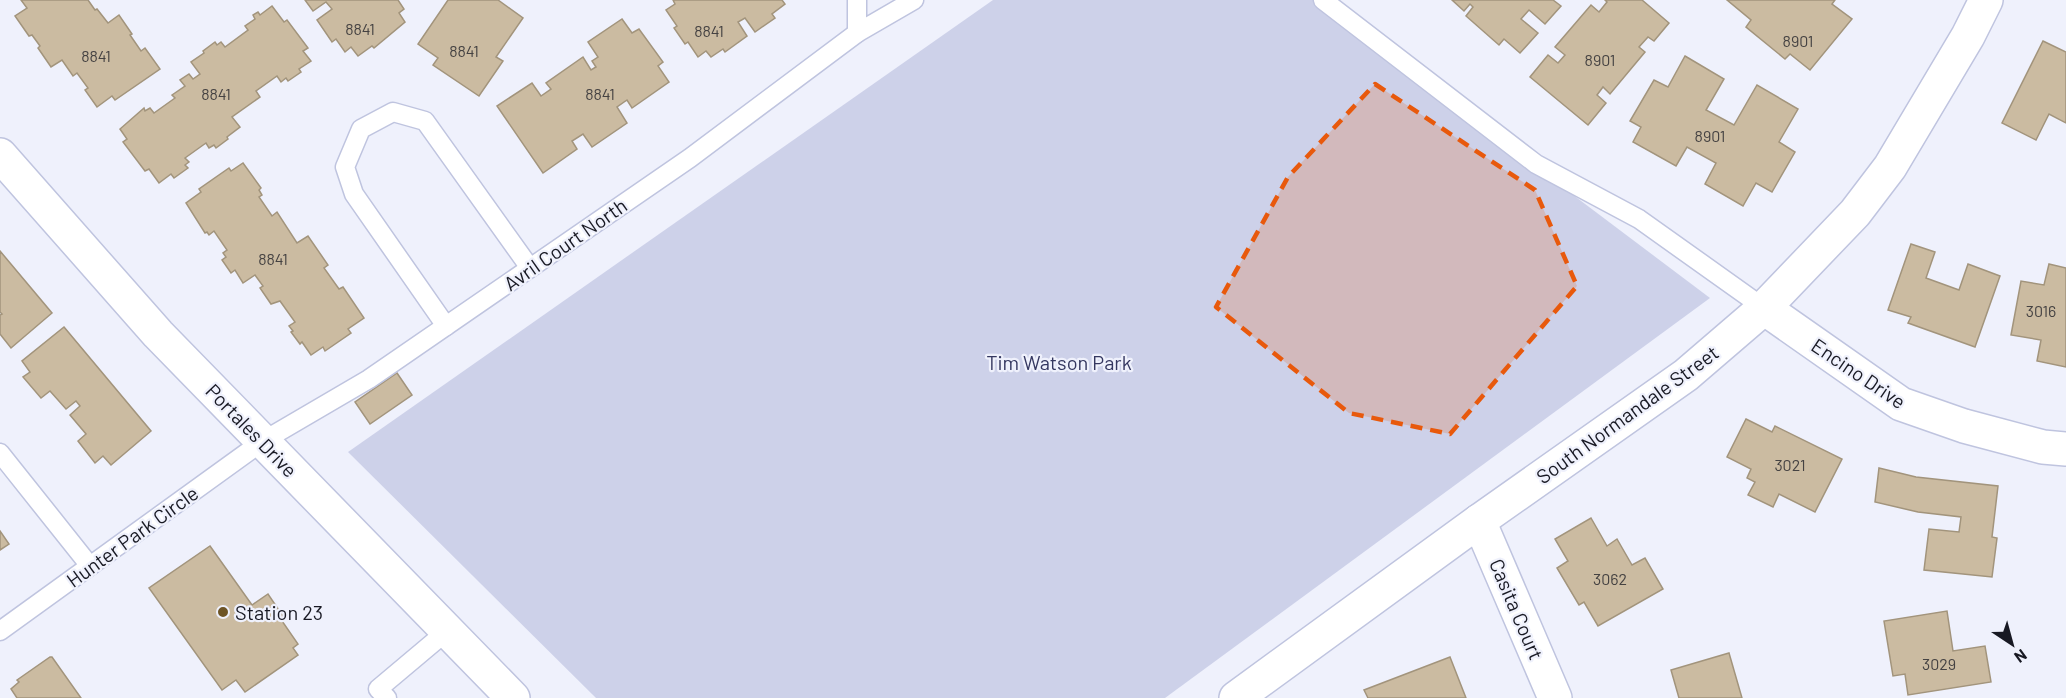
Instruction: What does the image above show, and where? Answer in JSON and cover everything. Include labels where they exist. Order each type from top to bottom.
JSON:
[{"type":"street","name":"South Normandale Street","points":[[1236,698],[1479,521],[1686,375],[1764,308],[1855,213],[1890,167],[1968,36],[1986,0]]},
{"type":"street","name":"Portales Drive","points":[[0,155],[159,334],[513,698]]},
{"type":"street","name":"Encino Drive","points":[[1764,308],[1901,404],[1964,426],[2043,447],[2066,449]]},
{"type":"street","name":"Casita Court","points":[[1479,521],[1555,698]]},
{"type":"lane","points":[[857,0],[857,33]]},
{"type":"lane","name":"Avril Court North","points":[[263,441],[369,379],[690,158],[857,33],[914,0]]},
{"type":"lane","points":[[1323,0],[1536,164],[1640,219],[1764,308]]},
{"type":"lane","points":[[446,326],[354,194],[345,166],[361,129],[393,112],[425,121],[530,268]]},
{"type":"lane","name":"Hunter Park Circle","points":[[0,631],[263,441]]},
{"type":"lane","points":[[0,453],[90,566]]},
{"type":"lane","points":[[377,695],[447,631]]},
{"type":"highlighted area","points":[[1375,84],[1535,190],[1577,286],[1450,434],[1349,413],[1216,307],[1288,177]]},
{"type":"green space","name":"Tim Watson Park","points":[[993,0],[1314,0],[1710,298],[1165,698],[596,698],[348,452]]},
{"type":"building","points":[[21,0],[88,0],[108,23],[119,15],[141,51],[145,48],[160,69],[115,100],[112,96],[97,107],[85,90],[88,88],[77,73],[73,76],[62,60],[51,67],[38,48],[40,46],[32,35],[29,36],[15,16],[27,8]]},
{"type":"building","points":[[305,0],[398,0],[404,9],[399,13],[405,22],[374,48],[372,46],[358,56],[351,47],[345,52],[336,39],[332,42],[317,20],[332,9],[326,2],[313,11]]},
{"type":"building","points":[[448,0],[498,0],[523,18],[496,57],[503,61],[479,96],[433,65],[438,58],[418,44]]},
{"type":"building","points":[[673,0],[782,0],[785,4],[772,14],[775,18],[755,32],[745,18],[738,22],[747,36],[725,52],[723,49],[711,57],[706,51],[698,57],[688,42],[685,44],[674,28],[677,26],[666,10],[675,4]]},
{"type":"building","points":[[1452,0],[1553,0],[1561,6],[1545,24],[1529,10],[1521,19],[1538,33],[1520,53],[1504,39],[1499,45],[1466,16],[1473,7],[1470,4],[1464,11]]},
{"type":"building","points":[[1605,0],[1642,0],[1669,23],[1654,41],[1648,37],[1639,47],[1645,52],[1610,94],[1603,87],[1597,95],[1606,103],[1588,125],[1530,77],[1548,55],[1558,63],[1565,55],[1555,47],[1591,5],[1599,12],[1607,2]]},
{"type":"building","points":[[1727,0],[1835,0],[1832,4],[1852,19],[1810,70],[1790,54],[1785,59],[1746,27],[1751,20]]},
{"type":"building","points":[[272,6],[284,22],[287,20],[308,48],[303,51],[311,61],[299,69],[301,72],[288,81],[286,78],[281,82],[277,76],[256,91],[260,97],[232,117],[240,127],[227,137],[228,139],[216,148],[214,145],[209,148],[206,143],[185,158],[189,162],[185,165],[188,168],[174,178],[171,174],[159,183],[149,169],[145,171],[123,142],[127,139],[120,129],[144,108],[145,111],[150,108],[154,113],[175,98],[172,95],[185,86],[180,80],[189,74],[193,79],[200,74],[191,62],[215,42],[217,45],[221,42],[225,47],[248,30],[245,26],[255,19],[253,15],[258,12],[260,15]]},
{"type":"building","points":[[622,19],[632,33],[639,29],[663,62],[658,66],[669,82],[632,108],[627,100],[617,107],[627,123],[592,147],[583,134],[572,141],[577,149],[543,173],[497,106],[532,83],[541,96],[551,89],[546,83],[583,57],[591,70],[596,67],[592,61],[598,57],[588,42]]},
{"type":"building","points":[[2043,41],[2066,52],[2066,123],[2049,114],[2036,140],[2002,123]]},
{"type":"building","points":[[1685,56],[1724,79],[1706,110],[1734,125],[1757,85],[1798,109],[1779,142],[1795,152],[1772,192],[1756,183],[1743,206],[1705,184],[1716,163],[1687,147],[1676,166],[1633,142],[1641,127],[1630,121],[1654,80],[1668,87]]},
{"type":"building","points":[[243,163],[261,188],[259,190],[262,195],[259,197],[272,216],[277,212],[297,243],[308,236],[328,265],[324,268],[339,289],[343,287],[364,318],[348,329],[351,333],[325,351],[323,347],[311,355],[302,342],[300,344],[289,326],[295,322],[280,301],[271,304],[260,288],[263,286],[255,275],[243,283],[235,270],[231,273],[222,260],[226,257],[223,253],[227,250],[214,231],[209,235],[205,233],[186,203],[201,192],[199,189],[229,168],[231,171]]},
{"type":"building","points":[[1911,244],[1935,252],[1926,278],[1959,290],[1968,264],[2000,276],[1975,347],[1908,323],[1911,317],[1888,310]]},
{"type":"building","points":[[0,251],[52,313],[11,348],[0,334],[0,315],[2,314],[0,312]]},
{"type":"building","points":[[2049,264],[2066,268],[2066,367],[2037,361],[2041,340],[2011,335],[2021,281],[2044,285]]},
{"type":"building","points":[[64,327],[151,431],[111,465],[103,456],[95,463],[78,441],[86,434],[70,415],[80,406],[76,401],[66,409],[50,391],[41,398],[23,377],[30,372],[22,361]]},
{"type":"building","points":[[397,373],[412,395],[370,424],[355,402]]},
{"type":"building","points":[[1746,419],[1772,432],[1775,426],[1842,459],[1815,512],[1779,494],[1773,507],[1748,495],[1755,482],[1747,478],[1751,469],[1727,457]]},
{"type":"building","points":[[1879,468],[1916,477],[1998,486],[1992,537],[1997,538],[1992,577],[1924,570],[1929,529],[1959,532],[1961,517],[1918,512],[1875,502]]},
{"type":"building","points":[[1591,518],[1607,546],[1617,539],[1632,565],[1645,558],[1663,589],[1598,626],[1584,602],[1579,605],[1557,568],[1568,561],[1555,539]]},
{"type":"building","points":[[0,531],[9,544],[0,550]]},
{"type":"building","name":"Station 23","points":[[210,546],[252,605],[268,594],[285,619],[282,621],[298,644],[293,648],[298,655],[245,692],[236,680],[222,690],[149,588]]},
{"type":"building","points":[[1947,611],[1953,651],[1985,646],[1991,682],[1908,695],[1905,674],[1893,676],[1884,621]]},
{"type":"building","points":[[1729,653],[1742,698],[1679,698],[1671,670]]},
{"type":"building","points":[[50,657],[81,698],[17,698],[11,689],[19,682],[17,680]]},
{"type":"building","points":[[1450,657],[1466,698],[1368,698],[1364,690]]},
{"type":"place","name":"Station 23","points":[[223,612]]}]
